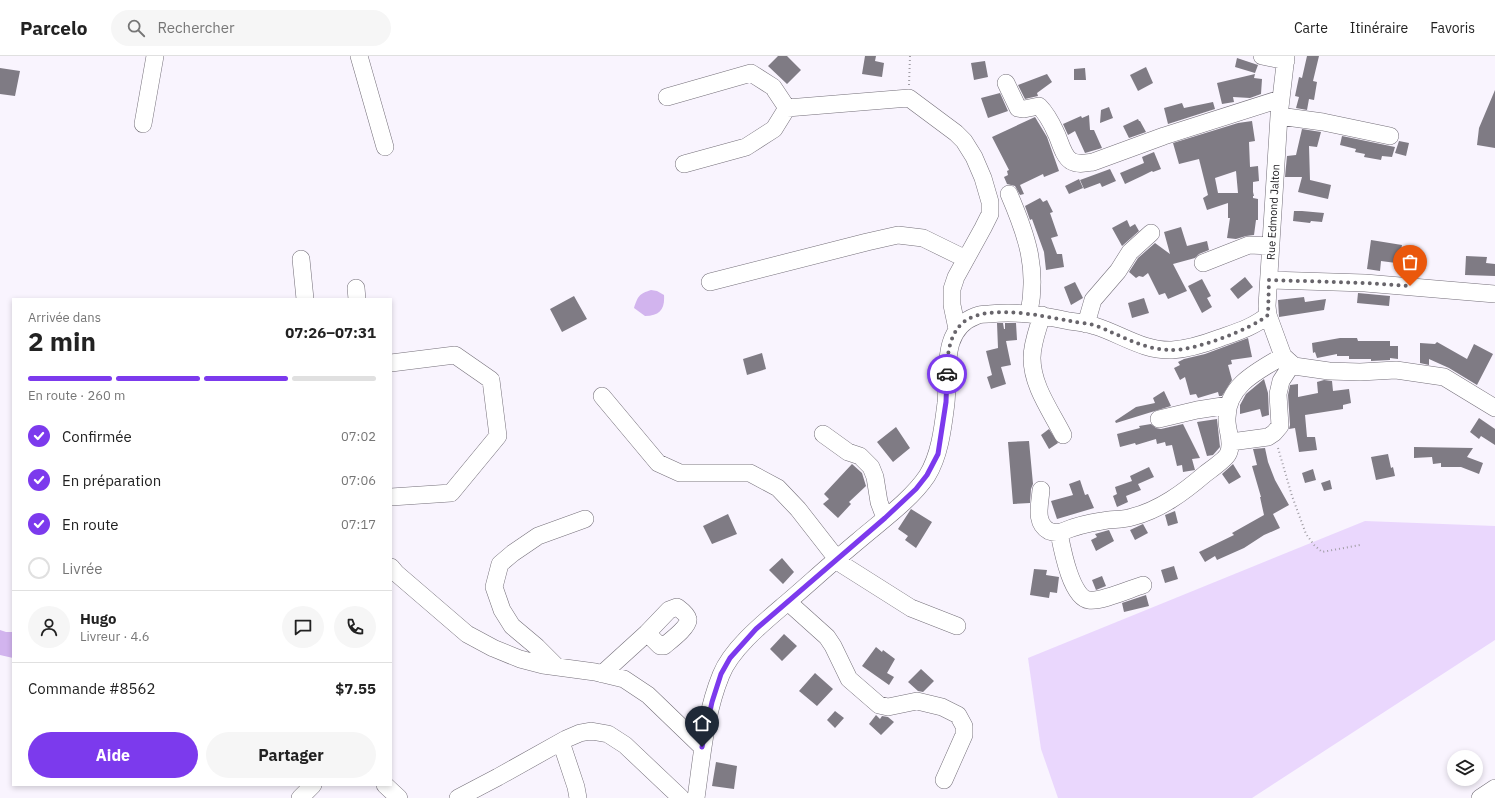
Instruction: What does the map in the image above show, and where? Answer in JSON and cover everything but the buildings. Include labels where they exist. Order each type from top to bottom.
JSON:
[{"type":"street","points":[[143,124],[155,56]]},
{"type":"street","points":[[359,56],[385,147]]},
{"type":"street","points":[[1262,56],[1286,58]]},
{"type":"street","name":"Rue Edmond Jalton","points":[[1286,58],[1280,99],[1268,315],[1287,360]]},
{"type":"street","points":[[667,97],[751,73],[773,87],[787,108]]},
{"type":"street","points":[[1006,83],[1018,108],[1024,109],[1039,106],[1056,131],[1070,160],[1083,164],[1093,162],[1164,136],[1280,99]]},
{"type":"street","points":[[787,108],[909,98],[956,133],[964,141],[974,157],[983,178],[990,202],[990,214],[956,277],[952,289],[952,305],[957,329]]},
{"type":"street","points":[[684,164],[746,147],[774,129],[787,108]]},
{"type":"street","points":[[1279,116],[1323,122],[1390,136]]},
{"type":"street","points":[[1009,194],[1018,216],[1031,258],[1033,276],[1032,295],[1035,314],[1035,340],[1032,358],[1034,377],[1041,394],[1064,435]]},
{"type":"street","points":[[1086,324],[1093,300],[1118,271],[1130,252],[1152,233]]},
{"type":"street","points":[[710,282],[898,235],[923,238],[966,259]]},
{"type":"street","points":[[1203,263],[1249,245],[1271,246]]},
{"type":"street","points":[[301,259],[305,298]]},
{"type":"street","points":[[1269,280],[1365,283],[1495,294]]},
{"type":"street","points":[[696,798],[702,747],[712,702],[721,674],[730,658],[756,629],[885,518],[916,489],[927,475],[938,454],[946,402],[947,364],[951,341],[957,329],[966,321],[977,315],[999,312],[1035,314],[1096,326],[1149,348],[1170,350],[1194,347],[1239,332],[1260,322],[1268,315]]},
{"type":"street","points":[[392,363],[455,355],[491,380],[498,436],[451,493],[392,497]]},
{"type":"street","points":[[1041,490],[1038,518],[1046,529],[1059,533],[1077,526],[1100,521],[1132,517],[1151,510],[1172,499],[1228,455],[1230,442],[1226,418],[1231,398],[1240,384],[1254,374],[1287,360]]},
{"type":"street","points":[[1287,360],[1294,366],[1310,369],[1360,372],[1396,370],[1444,377],[1495,408]]},
{"type":"street","points":[[1230,442],[1268,437],[1280,426],[1278,394],[1287,360]]},
{"type":"street","points":[[602,396],[658,463],[680,473],[750,473],[778,488],[798,509],[837,559],[869,582],[911,608],[957,626]]},
{"type":"street","points":[[1159,419],[1197,410],[1229,405]]},
{"type":"street","points":[[823,434],[848,452],[860,456],[871,467],[875,477],[879,502],[885,518]]},
{"type":"street","points":[[557,667],[537,647],[512,626],[502,610],[494,587],[500,564],[513,553],[538,536],[585,519]]},
{"type":"street","points":[[1059,533],[1062,550],[1072,581],[1080,595],[1085,599],[1091,601],[1143,585]]},
{"type":"street","points":[[392,568],[467,634],[493,648],[543,665],[624,679],[648,695],[702,747]]},
{"type":"street","points":[[788,602],[827,637],[849,679],[879,705],[888,707],[917,701],[942,706],[958,715],[964,726],[964,735],[944,780]]},
{"type":"street","points":[[602,674],[646,633]]},
{"type":"street","points":[[460,797],[561,742],[580,733],[591,731],[608,734],[624,745],[681,798]]},
{"type":"street","points":[[561,742],[576,787],[578,798]]},
{"type":"street","points":[[300,798],[311,786]]},
{"type":"street","points":[[386,786],[399,798]]},
{"type":"street","points":[[1480,798],[1495,788]]},
{"type":"path","points":[[909,98],[910,56]]},
{"type":"path","points":[[1274,433],[1294,502],[1306,534],[1314,545],[1322,552],[1360,545]]},
{"type":"shaded area","points":[[651,290],[657,291],[664,295],[664,304],[658,313],[645,316],[634,308],[640,296]]},
{"type":"shaded area","points":[[1365,521],[1495,526],[1495,640],[1252,798],[1058,798],[1041,749],[1028,658]]},
{"type":"shaded area","points":[[0,630],[12,632],[12,658],[0,655]]},
{"type":"way so far","points":[[947,374],[947,364],[951,341],[957,329],[966,321],[977,315],[999,312],[1029,313],[1096,326],[1149,348],[1170,350],[1194,347],[1239,332],[1260,322],[1268,315],[1267,306],[1269,280],[1410,286]]},
{"type":"route","points":[[702,747],[712,702],[721,674],[730,658],[756,629],[885,518],[916,489],[927,475],[938,454],[946,402],[947,374]]}]
